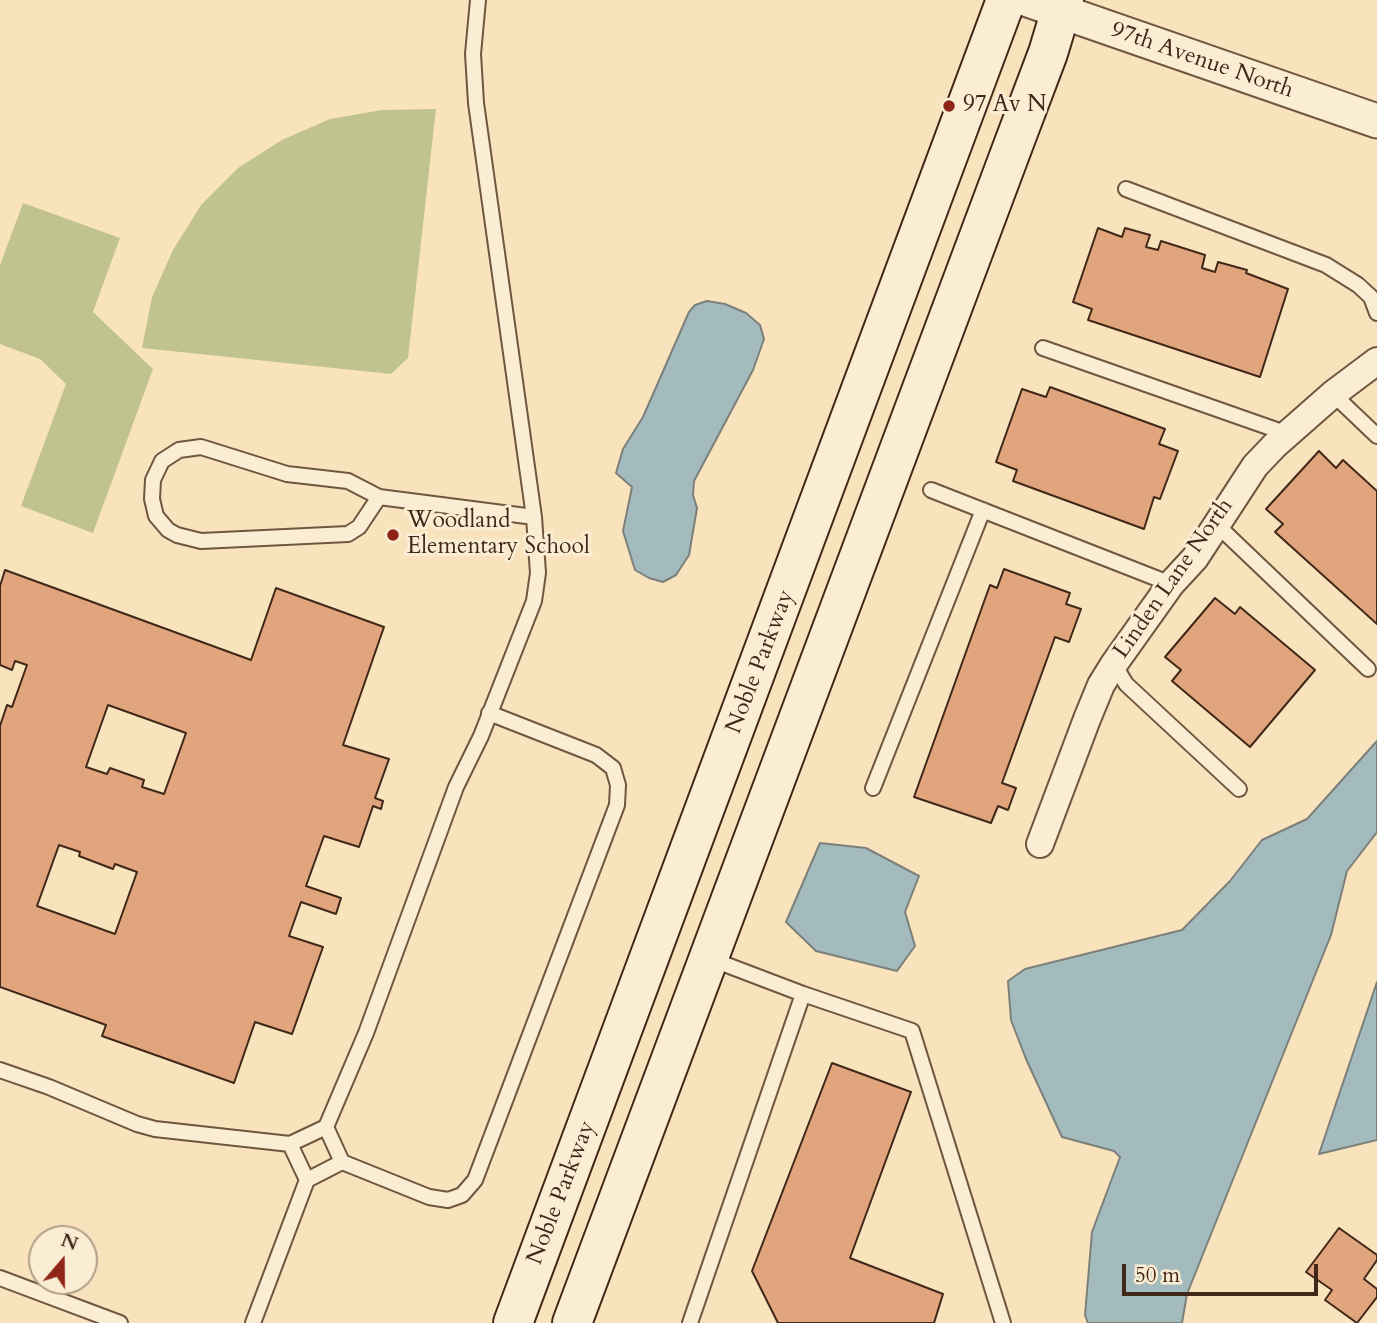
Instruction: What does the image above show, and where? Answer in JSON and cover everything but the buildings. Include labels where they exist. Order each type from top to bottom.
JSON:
[{"type":"main road","name":"Noble Parkway","points":[[513,1323],[1006,0]]},
{"type":"main road","points":[[572,1323],[1019,130],[1051,4]]},
{"type":"street","name":"97th Avenue North","points":[[1051,4],[1377,121]]},
{"type":"street","name":"Linden Lane North","points":[[1040,844],[1087,719],[1101,685],[1114,664],[1171,584],[1195,558],[1255,466],[1333,394],[1377,361]]},
{"type":"lane","points":[[0,1070],[146,1126],[290,1144],[327,1127],[366,1032],[456,787],[534,601],[538,573],[534,517],[476,103],[473,54],[478,0]]},
{"type":"lane","points":[[1126,189],[1326,265],[1371,297],[1377,313]]},
{"type":"lane","points":[[1043,348],[1288,434]]},
{"type":"lane","points":[[1333,394],[1377,436]]},
{"type":"lane","points":[[379,497],[359,527],[348,534],[201,541],[168,530],[156,516],[152,499],[153,480],[162,461],[179,450],[190,447],[213,449],[286,474],[348,481],[379,497],[534,517]]},
{"type":"lane","points":[[930,490],[1171,584]]},
{"type":"lane","points":[[873,788],[983,510]]},
{"type":"lane","points":[[1216,524],[1368,669]]},
{"type":"lane","points":[[1114,664],[1126,684],[1240,789]]},
{"type":"lane","points":[[327,1127],[342,1162],[429,1197],[448,1200],[462,1195],[475,1180],[617,806],[618,785],[613,768],[596,755],[489,713]]},
{"type":"lane","points":[[709,958],[912,1031],[1003,1323]]},
{"type":"lane","points":[[690,1323],[803,994]]},
{"type":"lane","points":[[290,1144],[307,1180]]},
{"type":"lane","points":[[253,1323],[307,1180],[342,1162]]},
{"type":"lane","points":[[0,1278],[120,1323]]},
{"type":"green space","points":[[436,109],[408,358],[391,374],[142,348],[152,297],[173,250],[201,205],[238,168],[282,140],[330,119],[382,110]]},
{"type":"green space","points":[[23,203],[120,238],[93,312],[153,369],[93,533],[21,506],[66,384],[40,359],[0,344],[0,265]]},
{"type":"water","points":[[707,301],[725,304],[746,313],[760,325],[764,339],[753,370],[694,481],[693,495],[697,508],[689,555],[676,575],[663,582],[635,570],[623,531],[632,487],[616,473],[623,449],[643,417],[689,312],[695,305]]},
{"type":"water","points":[[1377,741],[1377,832],[1347,871],[1331,935],[1187,1294],[1182,1323],[1088,1323],[1085,1315],[1092,1232],[1120,1157],[1114,1151],[1062,1137],[1011,1020],[1008,981],[1025,969],[1182,930],[1230,881],[1262,840],[1307,819]]},
{"type":"water","points":[[820,843],[866,848],[919,876],[905,912],[915,946],[897,971],[816,951],[786,922]]},
{"type":"water","points":[[1377,982],[1377,1140],[1319,1154]]},
{"type":"place","name":"97 Av N","points":[[949,106]]},
{"type":"place","name":"Woodland Elementary School","points":[[393,535]]}]
